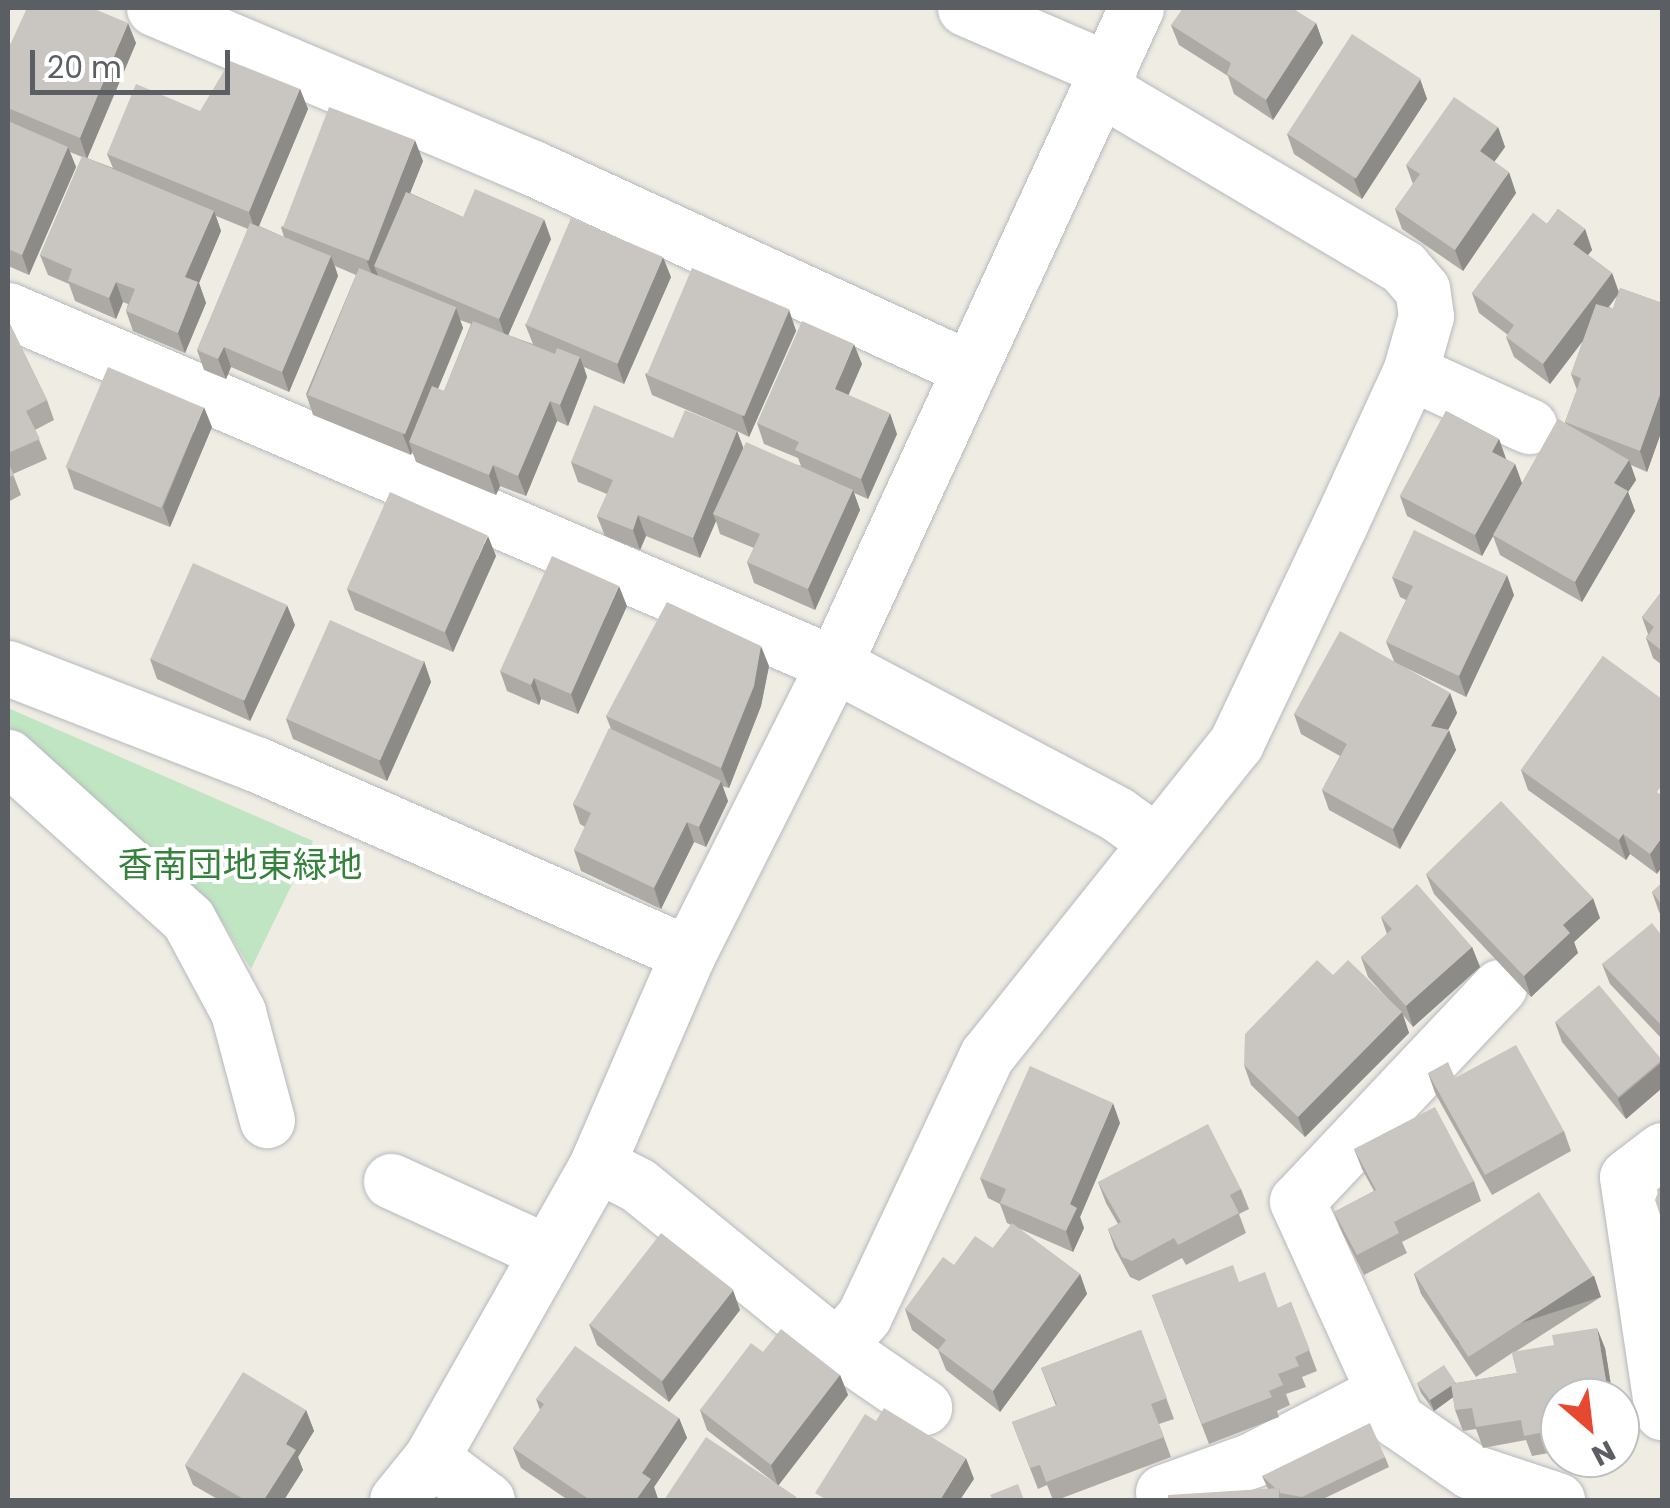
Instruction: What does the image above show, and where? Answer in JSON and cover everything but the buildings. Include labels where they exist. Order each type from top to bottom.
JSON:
[{"type":"street","points":[[154,8],[533,168],[968,368]]},
{"type":"street","points":[[837,1347],[864,1316],[987,1055],[1236,744],[1410,372],[1426,316],[1414,277],[1105,79],[965,8]]},
{"type":"street","points":[[397,1500],[430,1458],[596,1164],[688,954],[834,664],[1136,8]]},
{"type":"street","points":[[8,310],[834,664],[1117,814],[1156,842]]},
{"type":"street","points":[[1410,372],[1529,426]]},
{"type":"street","points":[[8,668],[256,764],[688,954]]},
{"type":"street","points":[[8,757],[188,920],[238,1012],[267,1120]]},
{"type":"street","points":[[1500,987],[1297,1201],[1397,1420],[1470,1471],[1557,1500]]},
{"type":"street","points":[[1662,1150],[1627,1177],[1662,1412]]},
{"type":"street","points":[[596,1164],[638,1185],[837,1347],[924,1406]]},
{"type":"street","points":[[391,1181],[547,1252]]},
{"type":"street","points":[[1162,1492],[1252,1460],[1382,1393]]},
{"type":"street","points":[[430,1458],[487,1500]]},
{"type":"green space","name":"香南団地東緑地","points":[[8,708],[313,841],[251,969],[217,913],[8,737]]}]
